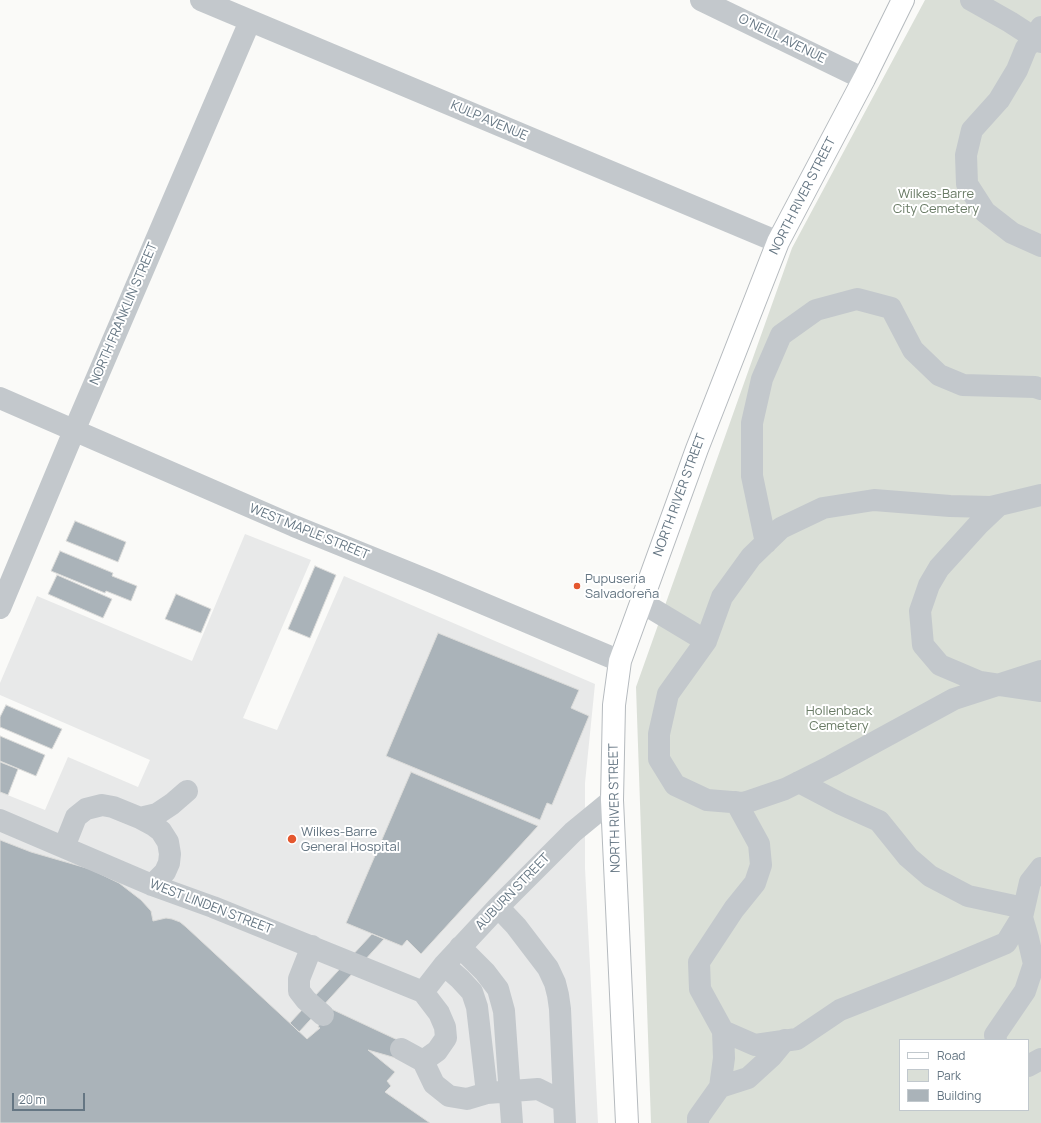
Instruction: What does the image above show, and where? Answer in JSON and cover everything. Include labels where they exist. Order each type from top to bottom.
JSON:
[{"type":"main road","name":"NORTH RIVER STREET","points":[[627,1123],[612,800],[614,705],[620,661],[697,448],[778,242],[864,79],[903,0]]},
{"type":"street","name":"KULP AVENUE","points":[[201,0],[778,242]]},
{"type":"street","name":"O'NEILL AVENUE","points":[[701,0],[864,79]]},
{"type":"street","points":[[971,0],[1039,36],[1026,48],[1017,70],[999,100],[972,130],[966,156],[967,184],[985,212],[1012,233],[1041,246]]},
{"type":"street","name":"NORTH FRANKLIN STREET","points":[[0,608],[74,431],[250,21]]},
{"type":"street","points":[[766,543],[752,476],[752,423],[762,379],[781,335],[816,310],[856,298],[891,308],[913,350],[939,375],[963,385],[1035,387],[1041,389]]},
{"type":"street","name":"WEST MAPLE STREET","points":[[0,398],[294,526],[620,661]]},
{"type":"street","points":[[1041,495],[991,507],[950,506],[874,500],[822,508],[781,528],[751,557],[722,597],[706,641],[668,694],[659,734],[659,759],[675,785],[707,800],[744,803],[785,789],[831,766],[954,699],[1041,671]]},
{"type":"street","points":[[998,506],[978,524],[939,568],[929,585],[920,611],[922,645],[940,665],[980,682],[1041,691]]},
{"type":"street","points":[[641,602],[706,641]]},
{"type":"street","points":[[799,782],[841,804],[879,821],[908,857],[930,876],[968,896],[1019,907],[1034,964],[1025,991],[995,1035],[996,1039]]},
{"type":"street","points":[[140,818],[157,814],[187,791],[169,848],[169,863],[165,872],[152,885]]},
{"type":"street","name":"AUBURN STREET","points":[[423,992],[444,965],[498,907],[573,832],[612,800]]},
{"type":"street","points":[[698,1123],[698,1118],[720,1087],[724,1058],[723,1031],[700,989],[699,962],[734,909],[755,883],[761,865],[759,844],[736,802]]},
{"type":"street","points":[[64,846],[76,817],[86,809],[102,805],[113,807],[140,818],[153,824],[161,831],[179,876],[191,898]]},
{"type":"street","name":"WEST LINDEN STREET","points":[[0,820],[64,846],[152,885],[191,898],[423,992]]},
{"type":"street","points":[[723,1031],[755,1045],[797,1039],[840,1010],[1006,943],[1022,917],[1030,882],[1041,868]]},
{"type":"street","points":[[498,907],[516,926],[548,968],[558,995],[560,1009],[564,1113]]},
{"type":"street","points":[[312,946],[299,979],[299,991],[306,1000],[323,1015]]},
{"type":"street","points":[[460,947],[485,972],[498,989],[504,1011],[512,1123]]},
{"type":"street","points":[[444,965],[472,992],[477,1007],[487,1093]]},
{"type":"street","points":[[423,992],[439,1013],[445,1027],[446,1038],[437,1051],[423,1061]]},
{"type":"street","points":[[720,1087],[748,1078],[771,1057],[785,1040]]},
{"type":"street","points":[[401,1049],[423,1061],[434,1084],[449,1096],[467,1099],[487,1093],[538,1090],[564,1113]]},
{"type":"street","points":[[1029,1065],[1041,1059]]},
{"type":"shaded area","name":"Wilkes-Barre General Hospital","points":[[245,534],[311,560],[243,718],[277,730],[344,576],[595,684],[585,783],[585,868],[598,1123],[0,1123],[0,792],[45,810],[68,757],[138,787],[150,760],[0,695],[0,683],[37,596],[192,661]]},
{"type":"green space","name":"Hollenback Cemetery","points":[[925,0],[1041,0],[1041,1123],[651,1123],[636,687],[792,248]]},
{"type":"building","points":[[75,521],[126,542],[118,562],[66,541]]},
{"type":"building","points":[[60,551],[113,573],[112,576],[137,586],[131,601],[106,591],[105,593],[51,571]]},
{"type":"building","points":[[315,566],[336,575],[310,638],[288,629]]},
{"type":"building","points":[[57,575],[112,599],[103,618],[48,594]]},
{"type":"building","points":[[176,594],[211,609],[201,633],[165,619]]},
{"type":"building","points":[[438,633],[579,690],[571,708],[589,716],[552,805],[547,803],[540,820],[386,756]]},
{"type":"building","points":[[6,705],[62,729],[52,749],[0,727],[0,717]]},
{"type":"building","points":[[0,736],[45,755],[36,776],[0,761]]},
{"type":"building","points":[[0,762],[18,769],[8,795],[0,792]]},
{"type":"building","points":[[411,772],[538,826],[421,954],[407,940],[402,946],[346,923]]},
{"type":"building","points":[[0,840],[31,852],[90,869],[119,883],[141,900],[151,911],[153,921],[166,918],[180,922],[307,1039],[320,1028],[318,1027],[327,1007],[404,1043],[396,1058],[368,1050],[395,1072],[387,1081],[391,1086],[385,1092],[430,1123],[0,1123]]},
{"type":"building","points":[[372,934],[384,939],[299,1032],[290,1023]]},
{"type":"place","name":"Pupuseria Salvadoreña","points":[[577,586]]},
{"type":"place","name":"Wilkes-Barre General Hospital","points":[[292,839]]},
{"type":"park label","name":"Wilkes-Barre City Cemetery","points":[[936,202]]}]
